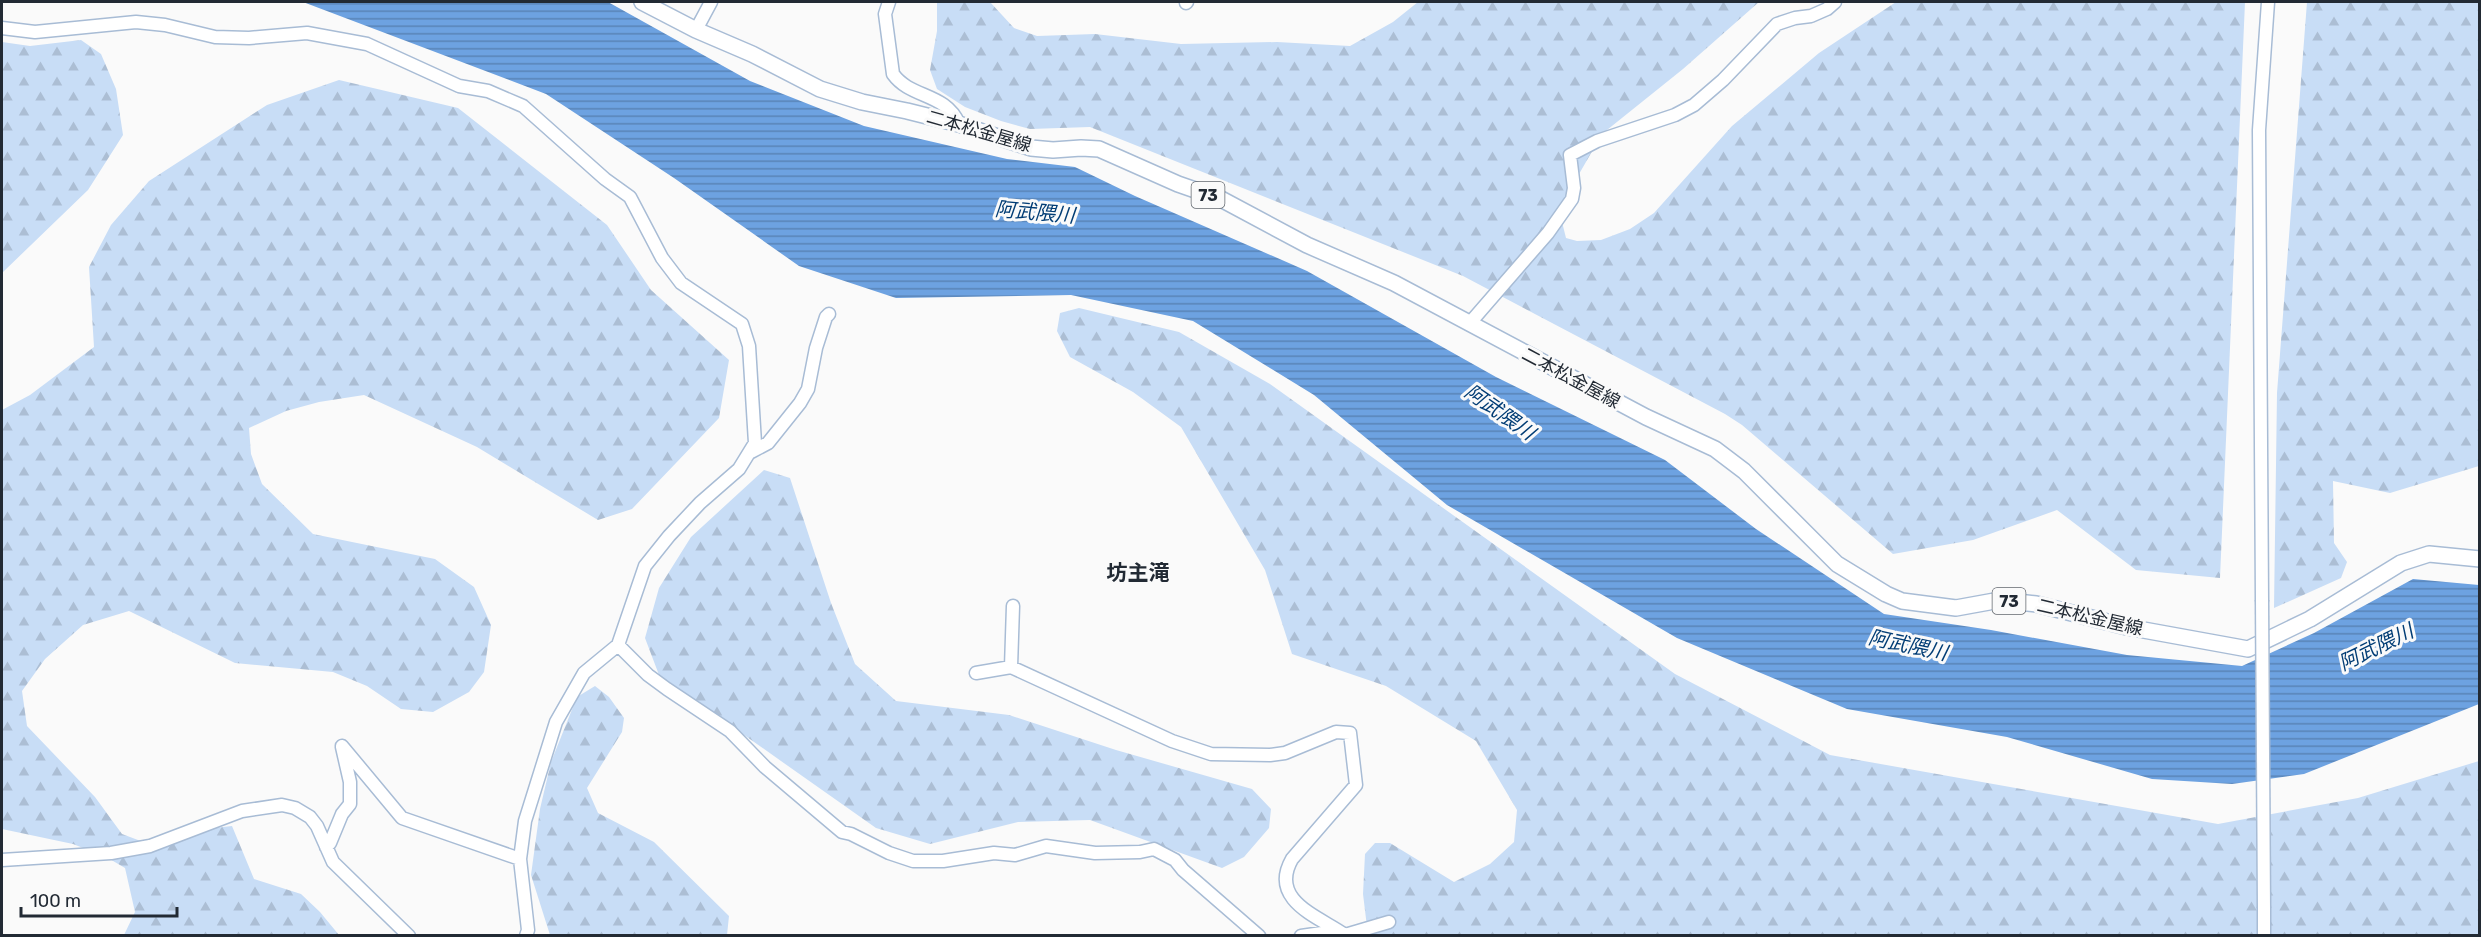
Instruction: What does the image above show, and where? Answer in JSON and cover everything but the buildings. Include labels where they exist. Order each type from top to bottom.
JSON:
[{"type":"main road","name":"二本松金屋線","points":[[642,2],[820,89],[862,102],[959,124],[1031,148],[1099,149],[1178,184],[1221,200],[1307,245],[1394,283],[1646,417],[1715,449],[1744,471],[1837,564],[1886,594],[1902,601],[1956,608],[2001,600],[2037,604],[2127,627],[2248,649],[2292,627],[2409,560],[2429,554],[2480,559]]},
{"type":"street","points":[[696,30],[711,2]]},
{"type":"street","points":[[889,2],[885,14],[893,74],[898,81],[943,103],[955,115],[959,124]]},
{"type":"street","points":[[1469,324],[1548,233],[1572,199],[1574,188],[1570,155],[1597,141],[1675,115],[1694,105],[1723,80],[1777,24],[1811,16],[1827,9],[1835,2]]},
{"type":"street","points":[[2264,936],[2259,130],[2268,2]]},
{"type":"street","points":[[2,28],[35,32],[136,22],[165,25],[215,37],[249,38],[307,33],[367,44],[459,86],[489,91],[523,106],[605,179],[630,197],[662,258],[681,283],[710,300],[742,324],[749,346],[754,443],[751,452],[739,469],[700,503],[645,566],[618,645],[584,674],[556,722],[525,821],[520,859],[528,930],[526,936]]},
{"type":"street","points":[[751,452],[768,443],[800,403],[808,389],[816,348],[829,314]]},
{"type":"street","points":[[1011,667],[1013,606]]},
{"type":"street","points":[[618,645],[648,675],[730,731],[765,767],[842,832],[851,834],[889,854],[924,862],[994,853],[1015,855],[1046,846],[1095,853],[1140,852],[1154,849],[1174,860],[1259,936]]},
{"type":"street","points":[[976,673],[1011,667],[1172,741],[1211,754],[1286,753],[1336,732],[1350,733],[1350,750],[1356,785],[1286,870],[1286,884],[1294,900],[1304,911],[1345,935]]},
{"type":"street","points":[[326,847],[330,843],[342,814],[350,804],[350,782],[342,746],[402,818],[520,859]]},
{"type":"street","points":[[2,860],[111,853],[150,846],[242,811],[272,805],[294,808],[310,817],[317,826],[333,862],[409,936]]},
{"type":"street","points":[[1301,936],[1322,933],[1345,935],[1389,922]]},
{"type":"green space","points":[[937,2],[990,2],[1014,28],[1037,36],[1095,34],[1181,44],[1277,42],[1350,46],[1393,22],[1418,2],[1759,2],[1683,69],[1602,134],[1567,195],[1562,222],[1566,238],[1577,241],[1601,240],[1630,229],[1654,213],[1732,126],[1819,53],[1896,2],[2245,2],[2220,578],[2136,570],[2057,510],[1973,540],[1893,554],[1742,425],[1725,414],[1463,276],[1090,127],[1030,129],[965,107],[937,89],[930,70],[937,31]]},
{"type":"green space","points":[[2307,2],[2479,2],[2479,466],[2390,493],[2333,481],[2334,543],[2347,562],[2341,578],[2274,608],[2277,393]]},
{"type":"green space","points":[[81,40],[101,54],[116,89],[123,135],[88,190],[2,273],[2,42],[30,46]]},
{"type":"green space","points":[[339,80],[458,108],[607,225],[651,290],[729,360],[719,418],[632,509],[598,520],[477,447],[364,395],[319,402],[286,411],[249,428],[251,454],[262,484],[313,534],[435,559],[474,587],[491,625],[484,672],[469,692],[433,712],[401,709],[367,686],[333,672],[235,663],[129,611],[83,625],[45,659],[22,691],[27,726],[95,797],[122,834],[162,849],[205,829],[232,826],[254,879],[301,894],[339,935],[124,935],[135,912],[125,868],[108,858],[73,844],[2,829],[2,410],[30,395],[94,347],[89,267],[111,225],[149,181],[267,105]]},
{"type":"green space","points":[[1079,308],[1179,332],[1270,384],[1675,674],[1830,755],[2218,824],[2358,798],[2479,761],[2479,935],[1368,935],[1363,894],[1365,854],[1375,843],[1390,843],[1454,882],[1490,864],[1514,842],[1517,810],[1476,741],[1386,686],[1292,654],[1265,570],[1181,427],[1133,392],[1070,357],[1057,331],[1060,313]]},
{"type":"green space","points":[[764,470],[790,478],[831,603],[855,664],[896,701],[1009,715],[1116,750],[1252,789],[1271,809],[1269,828],[1244,857],[1222,868],[1090,820],[1018,822],[930,844],[876,828],[659,675],[645,638],[659,588],[691,537]]},
{"type":"green space","points":[[595,686],[609,697],[624,718],[622,732],[587,788],[598,813],[654,842],[729,916],[727,935],[550,935],[531,875],[540,809],[551,762],[577,697]]},
{"type":"water","name":"阿武隈川","points":[[303,2],[608,2],[750,81],[864,126],[1007,159],[1075,167],[1135,196],[1307,271],[1496,377],[1665,460],[1756,529],[1884,614],[1991,630],[2127,655],[2242,666],[2314,633],[2413,579],[2479,585],[2479,704],[2304,774],[2232,784],[2152,779],[2007,737],[1847,709],[1677,638],[1447,505],[1314,395],[1193,321],[1071,295],[896,298],[799,266],[674,178],[546,94]]},
{"type":"district","name":"坊主滝","points":[[1138,573]]}]
